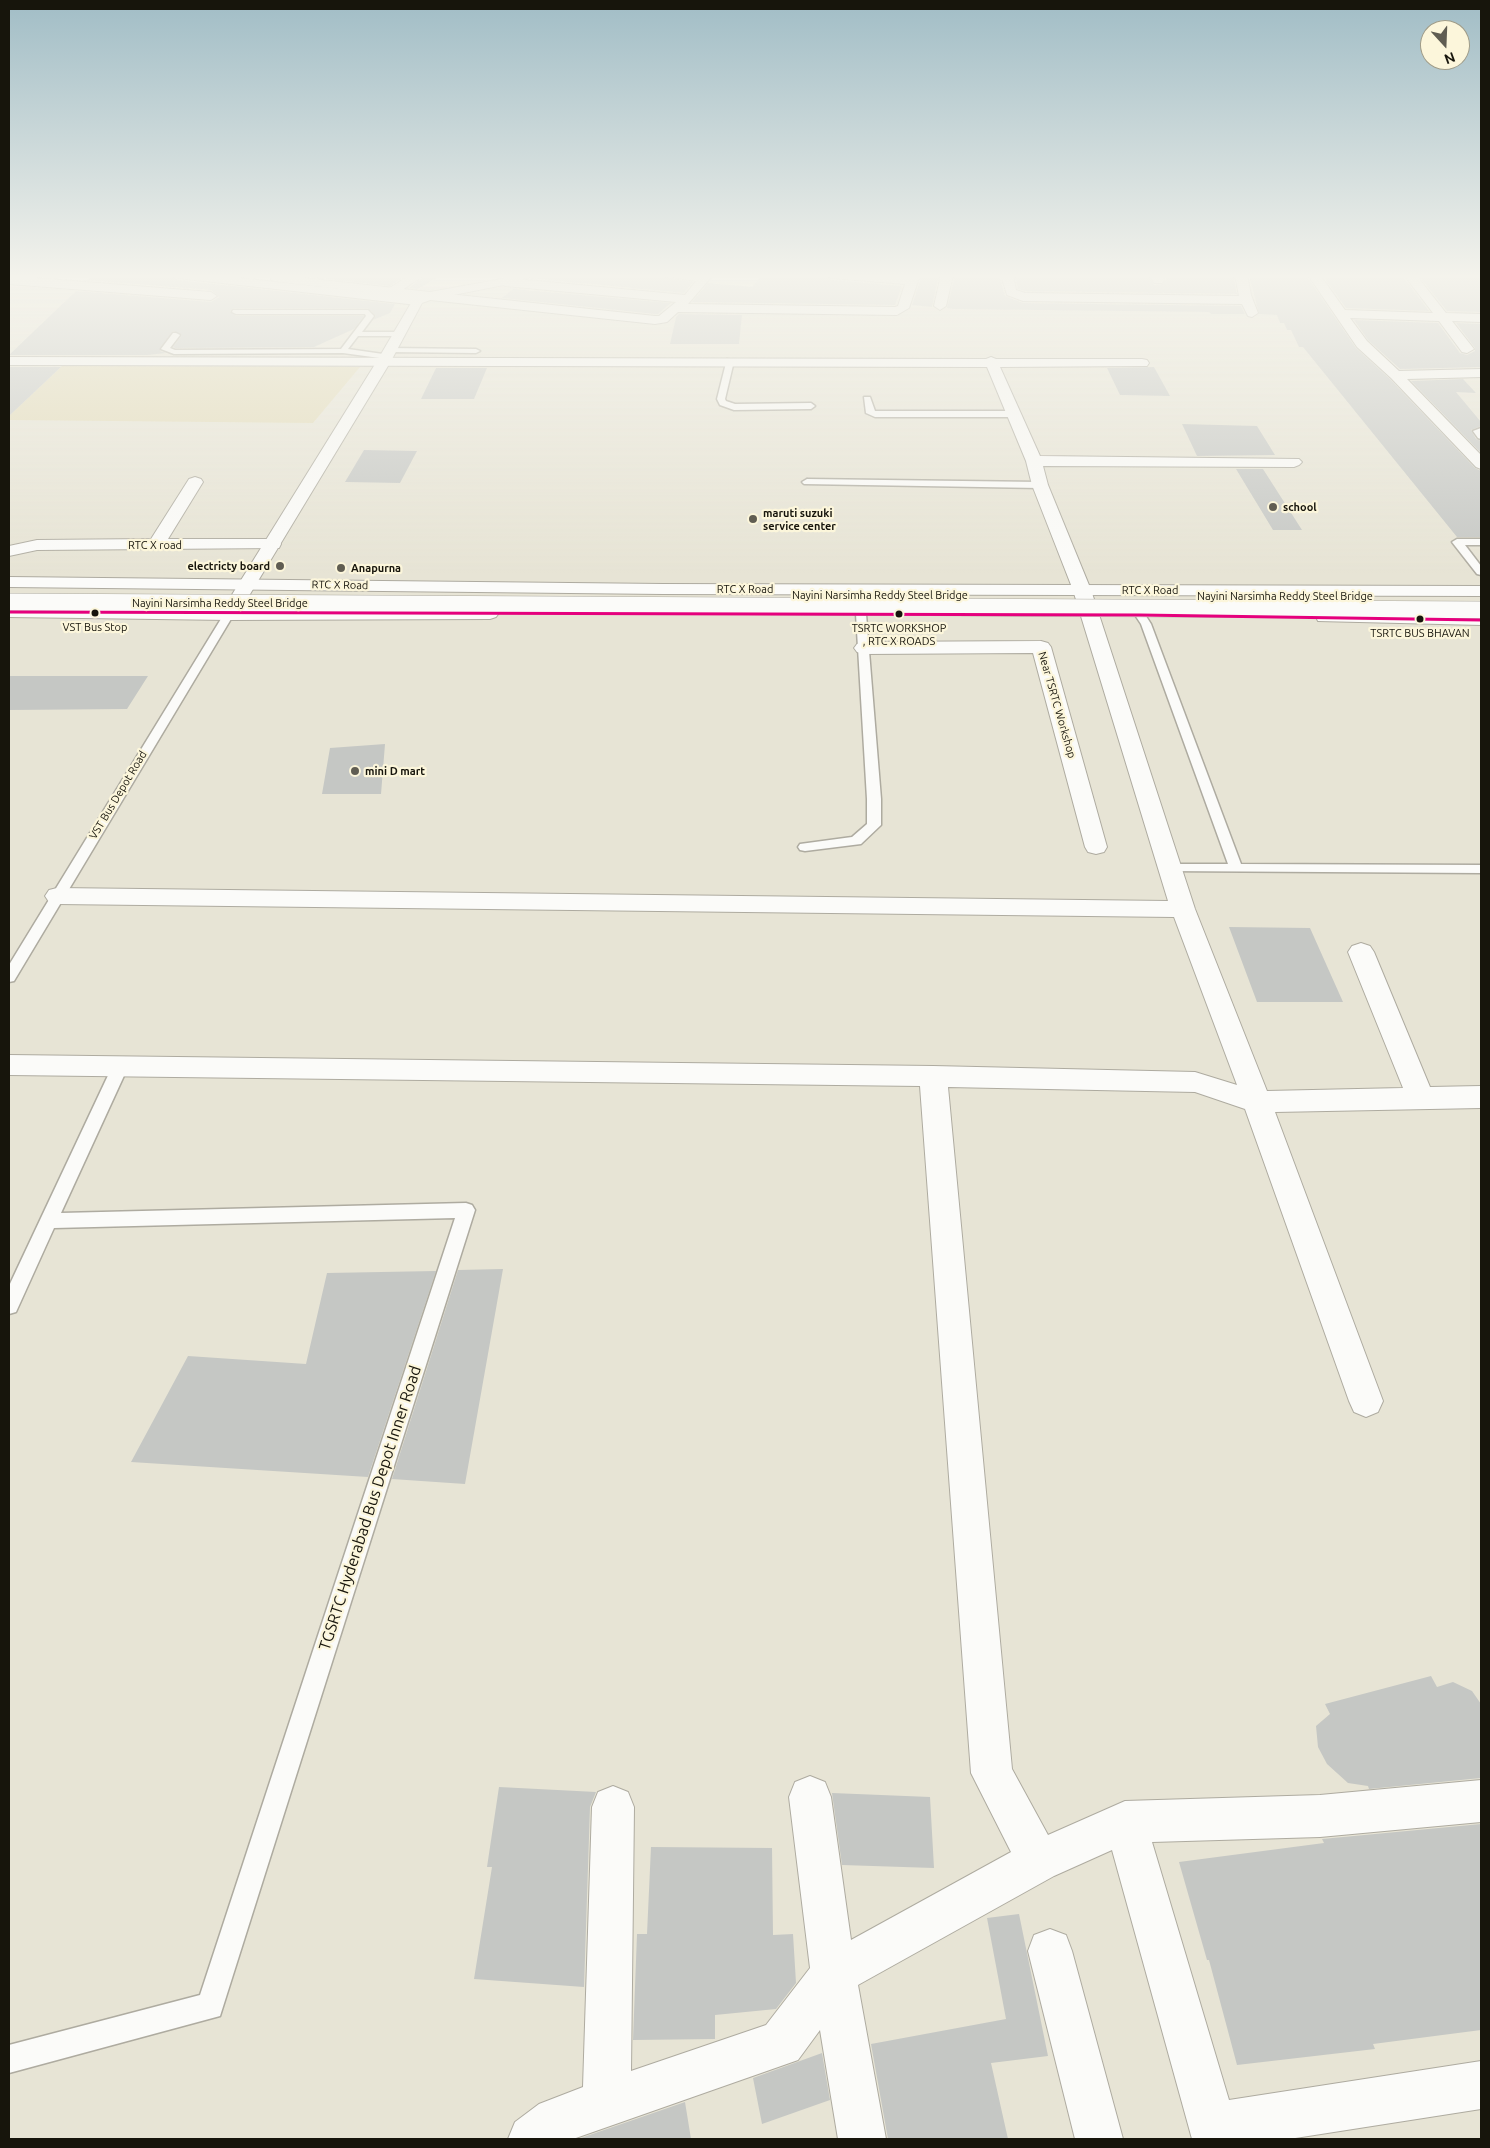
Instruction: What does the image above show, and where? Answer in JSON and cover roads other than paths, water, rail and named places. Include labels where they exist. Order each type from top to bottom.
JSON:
[{"type":"street","points":[[229,614],[274,544],[375,375]]},
{"type":"street","points":[[997,375],[1034,461],[1040,485],[1082,590],[1183,910],[1258,1102],[1366,1401]]},
{"type":"street","points":[[1396,375],[1481,464]]},
{"type":"street","points":[[1034,461],[1294,462]]},
{"type":"street","points":[[156,544],[195,482]]},
{"type":"street","name":"RTC X road","points":[[9,551],[37,545],[274,544]]},
{"type":"street","name":"RTC X Road","points":[[9,582],[673,589],[1481,591]]},
{"type":"street","name":"Nayini Narsimha Reddy Steel Bridge","points":[[9,590],[1481,597]]},
{"type":"street","name":"Nayini Narsimha Reddy Steel Bridge","points":[[9,602],[1481,610]]},
{"type":"street","name":"RTC X Road","points":[[9,612],[1140,615],[1481,620]]},
{"type":"street","name":"Near TSRTC Workshop","points":[[864,648],[1041,647],[1096,847]]},
{"type":"street","points":[[57,896],[1183,910]]},
{"type":"street","points":[[1361,952],[1421,1099]]},
{"type":"street","points":[[9,1065],[933,1076],[1195,1082],[1258,1102],[1481,1097]]},
{"type":"street","points":[[933,1076],[992,1773],[1039,1861]]},
{"type":"street","points":[[810,1797],[832,1974],[862,2139]]},
{"type":"street","points":[[549,2133],[607,2102],[782,2043],[832,1974],[1039,1861],[1125,1822],[1320,1816],[1481,1801]]},
{"type":"street","points":[[607,2102],[614,1807]]},
{"type":"street","points":[[1125,1822],[1214,2133],[1481,2086]]},
{"type":"street","points":[[1050,1951],[1099,2139]]},
{"type":"lane","points":[[727,375],[721,399],[723,403],[734,406],[811,406]]},
{"type":"lane","points":[[867,399],[870,413],[875,414],[1014,414]]},
{"type":"lane","points":[[1481,431],[1477,431],[1481,436]]},
{"type":"lane","points":[[807,482],[1040,485]]},
{"type":"lane","points":[[1481,542],[1457,542],[1481,572]]},
{"type":"lane","name":"VST Bus Depot Road","points":[[9,978],[229,614]]},
{"type":"lane","points":[[805,847],[856,842],[874,825],[861,614]]},
{"type":"lane","points":[[1140,615],[1146,624],[1236,868]]},
{"type":"lane","points":[[1170,868],[1481,869]]},
{"type":"lane","points":[[9,1306],[120,1067]]},
{"type":"lane","name":"TGSRTC Hyderabad Bus Depot Inner Road","points":[[9,2059],[210,2006],[466,1210],[49,1221]]},
{"type":"place","name":"school","points":[[1273,507]]},
{"type":"place","name":"maruti suzuki service center","points":[[753,519]]},
{"type":"place","name":"electricty board","points":[[280,566]]},
{"type":"place","name":"Anapurna","points":[[341,568]]},
{"type":"place","name":"VST Bus Stop","points":[[95,613]]},
{"type":"place","name":"TSRTC WORKSHOP , RTC X ROADS","points":[[899,614]]},
{"type":"place","name":"TSRTC BUS BHAVAN","points":[[1420,619]]},
{"type":"place","name":"mini D mart","points":[[355,771]]}]
